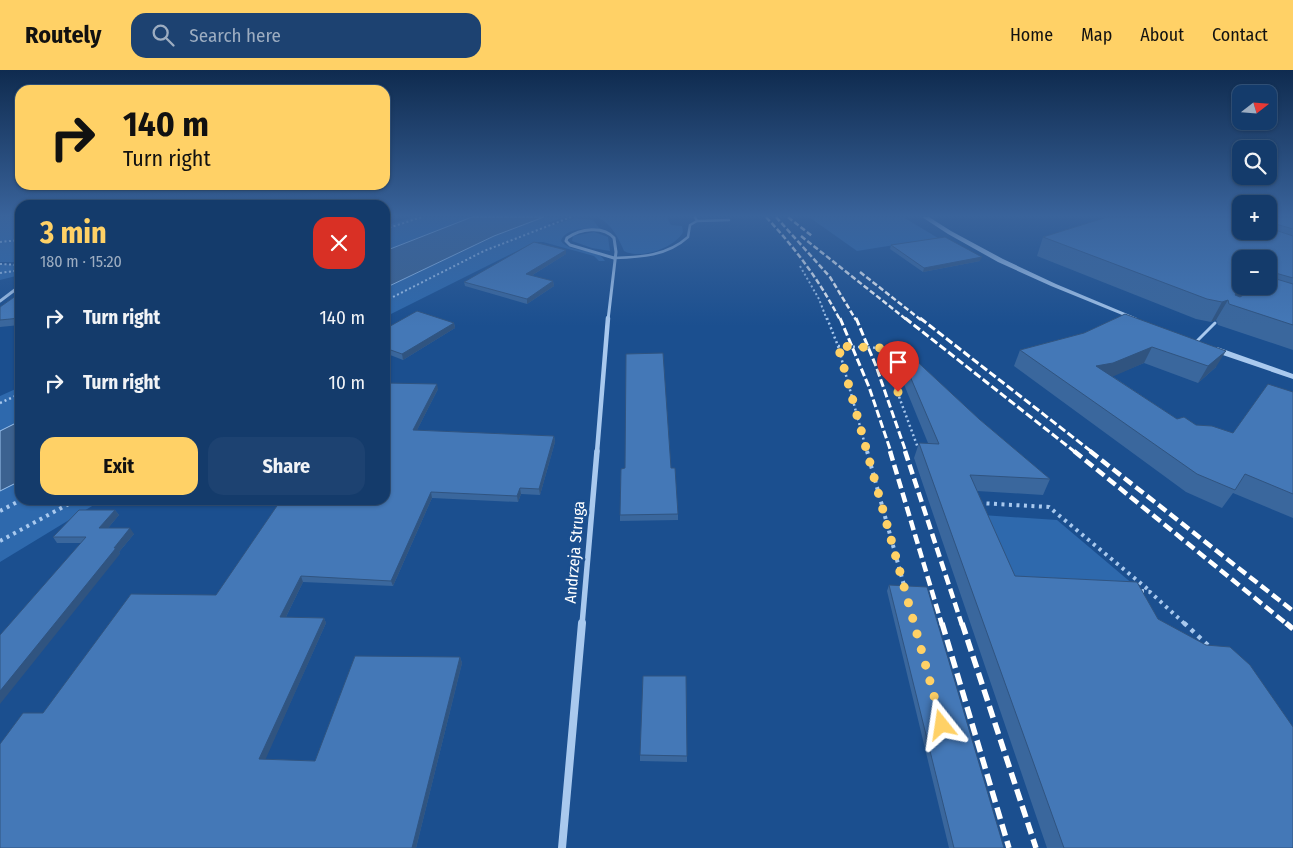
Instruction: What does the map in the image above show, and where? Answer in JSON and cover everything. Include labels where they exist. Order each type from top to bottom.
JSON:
[{"type":"street","name":"Andrzeja Struga","points":[[598,253],[614,258]]},
{"type":"street","name":"Andrzeja Struga","points":[[562,848],[616,253]]},
{"type":"street","points":[[989,253],[1137,319]]},
{"type":"street","points":[[0,301],[15,290]]},
{"type":"street","points":[[1188,339],[1292,376]]},
{"type":"lane","points":[[614,258],[646,256],[655,253]]},
{"type":"lane","points":[[1196,342],[1215,323]]},
{"type":"path","points":[[390,298],[479,253]]},
{"type":"path","points":[[0,264],[15,265]]},
{"type":"path","points":[[800,266],[826,313],[838,346],[905,590]]},
{"type":"path","points":[[0,274],[15,271]]},
{"type":"path","points":[[838,346],[881,348],[921,456]]},
{"type":"path","points":[[0,403],[15,396]]},
{"type":"path","points":[[0,511],[15,503]]},
{"type":"path","points":[[975,503],[1049,507],[1150,592],[1216,654]]},
{"type":"path","points":[[0,541],[67,505]]},
{"type":"path","points":[[1130,590],[1150,592]]},
{"type":"shaded area","points":[[0,253],[15,253],[15,262],[0,262]]},
{"type":"shaded area","points":[[390,253],[458,253],[390,286]]},
{"type":"shaded area","points":[[458,253],[512,253],[390,314],[390,286]]},
{"type":"shaded area","points":[[584,253],[596,254],[605,261],[599,261],[594,256]]},
{"type":"shaded area","points":[[0,264],[15,265],[15,276],[0,280]]},
{"type":"shaded area","points":[[15,389],[15,424],[0,431],[0,396]]},
{"type":"shaded area","points":[[15,424],[15,484],[0,491],[0,431]]},
{"type":"shaded area","points":[[15,484],[15,505],[94,505],[0,562],[0,491]]},
{"type":"shaded area","points":[[982,515],[1057,520],[1134,585],[1001,575]]},
{"type":"building","points":[[514,253],[560,253],[526,274],[553,281],[527,299],[464,282]]},
{"type":"building","points":[[903,253],[975,253],[982,257],[924,268]]},
{"type":"building","points":[[1086,253],[1232,253],[1232,295],[1240,297],[1243,295],[1277,295],[1277,279],[1293,284],[1293,325],[1229,304],[1228,300],[1222,302],[1207,299]]},
{"type":"building","points":[[1277,253],[1293,253],[1293,278],[1277,273]]},
{"type":"building","points":[[15,296],[15,318],[0,320],[0,307]]},
{"type":"building","points":[[417,311],[454,323],[402,354],[390,350],[390,326]]},
{"type":"building","points":[[1125,314],[1226,351],[1208,366],[1152,347],[1113,363],[1096,366],[1177,419],[1184,417],[1196,425],[1212,426],[1233,433],[1268,384],[1293,392],[1293,494],[1245,474],[1235,490],[1197,474],[1020,350],[1084,333]]},
{"type":"building","points":[[895,341],[979,419],[1050,479],[970,475],[1015,576],[1137,582],[1158,619],[1206,645],[1230,647],[1250,665],[1293,727],[1293,848],[1064,848],[919,443],[939,444]]},
{"type":"building","points":[[663,353],[671,468],[675,468],[678,514],[620,515],[621,469],[625,468],[626,354]]},
{"type":"building","points":[[390,383],[437,384],[413,430],[554,436],[539,489],[520,488],[517,496],[431,492],[391,581],[301,576],[280,617],[324,618],[259,759],[315,761],[355,656],[460,657],[412,848],[0,848],[0,744],[23,713],[43,713],[131,594],[216,595],[278,505],[390,505]]},
{"type":"building","points":[[79,510],[115,510],[99,528],[130,528],[114,548],[116,548],[0,691],[0,635],[86,537],[53,537]]},
{"type":"building","points":[[889,585],[927,587],[1004,848],[954,848]]},
{"type":"building","points":[[643,676],[686,676],[687,756],[640,755]]},
{"type":"railway","points":[[797,253],[824,292],[840,320]]},
{"type":"railway","points":[[809,253],[830,277],[856,320]]},
{"type":"railway","points":[[823,253],[907,320]]},
{"type":"railway","points":[[860,272],[921,320]]},
{"type":"railway","points":[[840,318],[869,387],[891,452]]},
{"type":"railway","points":[[856,318],[876,366],[906,452]]},
{"type":"railway","points":[[905,318],[1075,452]]},
{"type":"railway","points":[[920,318],[1092,452]]},
{"type":"railway","points":[[890,451],[942,625]]},
{"type":"railway","points":[[905,451],[962,625]]},
{"type":"railway","points":[[1074,451],[1288,625]]},
{"type":"railway","points":[[1090,451],[1293,611]]},
{"type":"railway","points":[[942,623],[1009,848]]},
{"type":"railway","points":[[962,623],[1036,848]]},
{"type":"railway","points":[[1286,623],[1293,629]]},
{"type":"route","points":[[898,392],[881,348],[838,346],[854,398],[942,725]]}]
